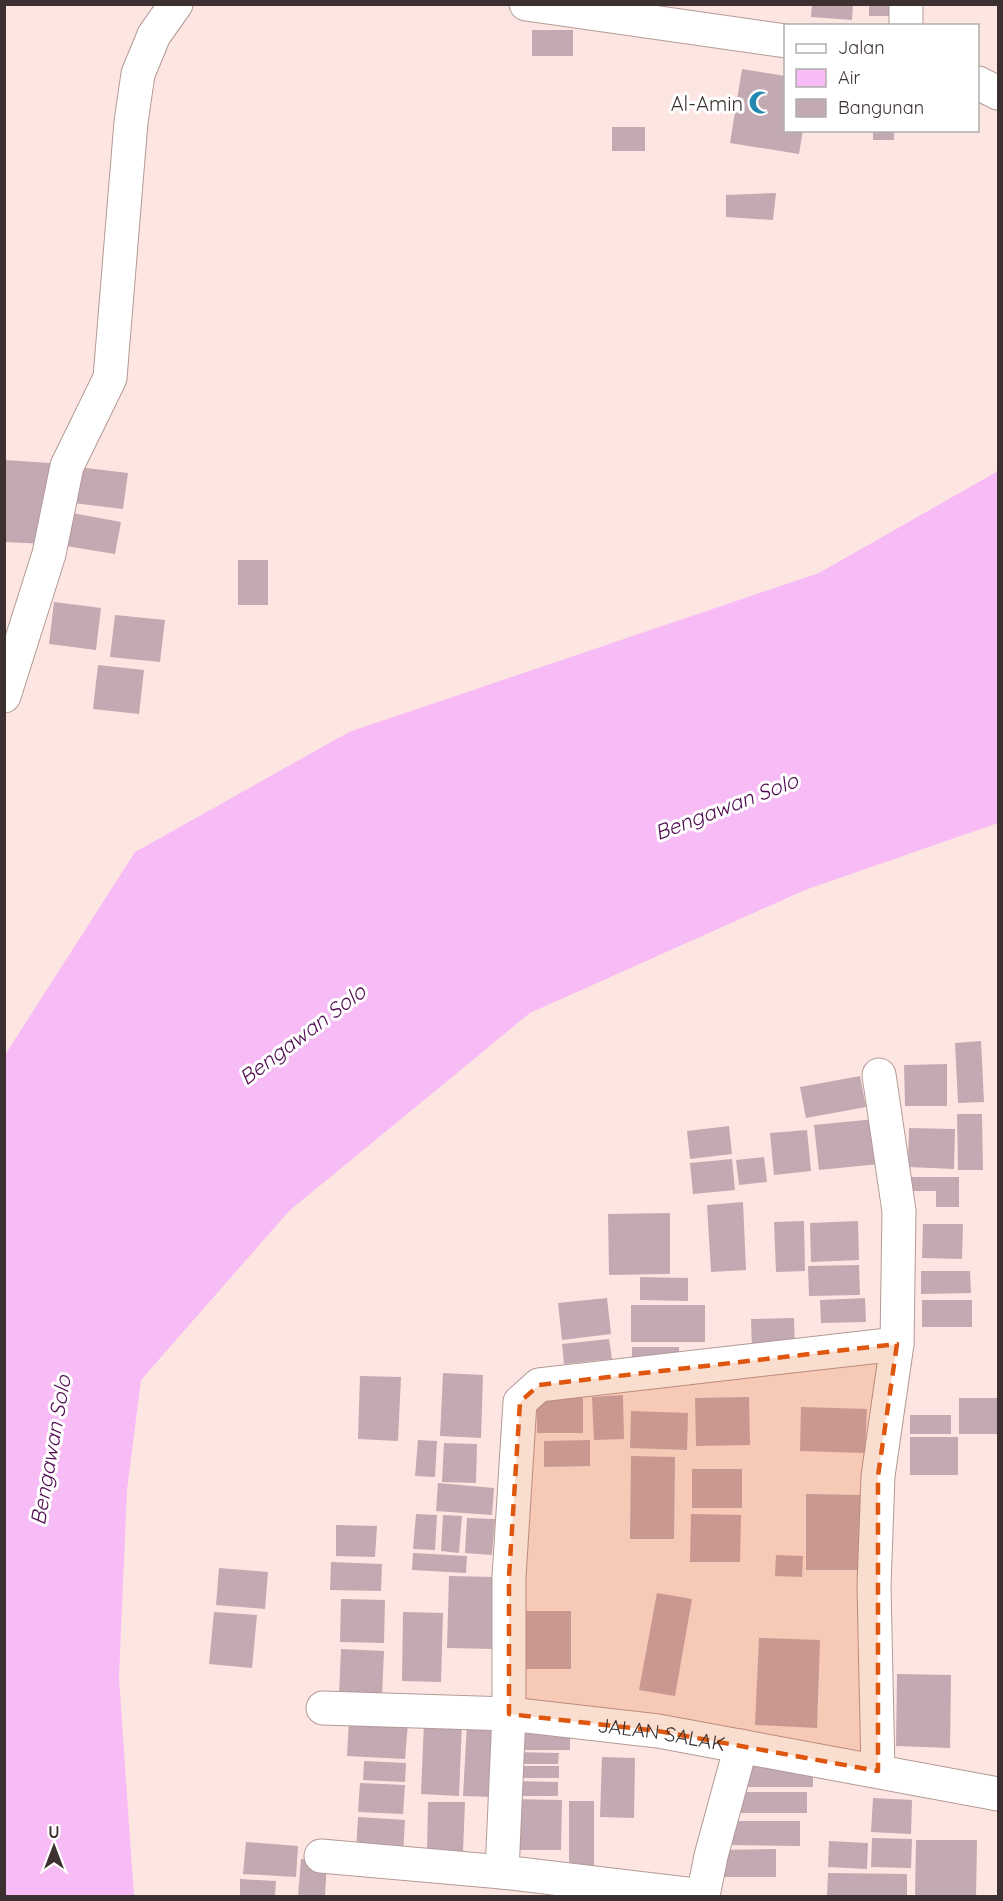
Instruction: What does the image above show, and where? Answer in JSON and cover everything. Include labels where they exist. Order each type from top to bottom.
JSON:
[{"type":"street","points":[[4,696],[49,554],[67,466],[110,378],[131,122],[138,74],[154,35],[176,4]]},
{"type":"street","points":[[526,4],[784,41]]},
{"type":"street","points":[[906,4],[906,24]]},
{"type":"street","points":[[979,83],[999,93]]},
{"type":"street","points":[[878,1771],[874,1597],[878,1476],[897,1344],[899,1211],[879,1075]]},
{"type":"street","points":[[502,1872],[508,1714],[508,1577],[517,1413],[520,1402],[527,1393],[539,1385],[897,1344]]},
{"type":"street","name":"JALAN SALAK","points":[[323,1708],[508,1714],[658,1731],[999,1794]]},
{"type":"street","points":[[321,1856],[502,1872],[703,1896],[711,1856],[741,1746]]},
{"type":"highlighted area","points":[[897,1344],[878,1476],[878,1771],[658,1731],[509,1714],[509,1577],[520,1402],[539,1385]]},
{"type":"water","name":"Bengawan Solo","points":[[998,471],[998,823],[805,890],[530,1013],[289,1211],[141,1380],[127,1490],[119,1678],[134,1896],[5,1896],[5,1055],[135,852],[349,732],[819,573]]},
{"type":"building","points":[[812,4],[853,4],[852,20],[811,17]]},
{"type":"building","points":[[869,4],[889,4],[889,16],[869,16]]},
{"type":"building","points":[[532,30],[573,30],[573,56],[532,56]]},
{"type":"building","name":"Al-Amin","points":[[742,69],[784,76],[784,132],[803,132],[799,154],[730,143]]},
{"type":"building","points":[[612,127],[645,127],[645,151],[612,151]]},
{"type":"building","points":[[873,132],[894,132],[894,140],[873,140]]},
{"type":"building","points":[[776,193],[773,220],[726,217],[726,195]]},
{"type":"building","points":[[4,460],[50,463],[46,544],[4,542]]},
{"type":"building","points":[[78,467],[128,473],[123,509],[73,503]]},
{"type":"building","points":[[72,513],[121,522],[115,554],[66,546]]},
{"type":"building","points":[[238,560],[268,560],[268,605],[238,605]]},
{"type":"building","points":[[54,602],[101,608],[96,650],[49,644]]},
{"type":"building","points":[[115,615],[165,620],[160,662],[110,657]]},
{"type":"building","points":[[98,665],[144,670],[139,714],[93,709]]},
{"type":"building","points":[[981,1041],[984,1102],[958,1103],[955,1043]]},
{"type":"building","points":[[947,1064],[947,1106],[905,1106],[904,1065]]},
{"type":"building","points":[[860,1076],[866,1107],[806,1118],[800,1087]]},
{"type":"building","points":[[957,1114],[982,1114],[983,1170],[958,1170]]},
{"type":"building","points":[[875,1119],[879,1164],[819,1170],[814,1125]]},
{"type":"building","points":[[729,1126],[732,1154],[690,1159],[687,1131]]},
{"type":"building","points":[[909,1128],[955,1129],[954,1169],[908,1167]]},
{"type":"building","points":[[807,1130],[811,1171],[774,1175],[770,1133]]},
{"type":"building","points":[[764,1157],[767,1182],[739,1185],[736,1160]]},
{"type":"building","points":[[732,1159],[735,1190],[693,1194],[690,1163]]},
{"type":"building","points":[[911,1177],[959,1177],[959,1207],[936,1207],[936,1191],[911,1191]]},
{"type":"building","points":[[743,1202],[746,1270],[711,1272],[707,1205]]},
{"type":"building","points":[[670,1213],[670,1274],[609,1275],[608,1214]]},
{"type":"building","points":[[804,1221],[805,1271],[776,1272],[774,1222]]},
{"type":"building","points":[[858,1221],[859,1260],[811,1262],[810,1223]]},
{"type":"building","points":[[923,1224],[963,1224],[962,1259],[922,1258]]},
{"type":"building","points":[[859,1265],[860,1295],[809,1296],[808,1266]]},
{"type":"building","points":[[921,1271],[970,1271],[971,1293],[921,1294]]},
{"type":"building","points":[[640,1277],[688,1278],[688,1301],[640,1300]]},
{"type":"building","points":[[607,1298],[611,1334],[562,1340],[558,1303]]},
{"type":"building","points":[[865,1298],[866,1322],[821,1323],[820,1300]]},
{"type":"building","points":[[922,1300],[972,1300],[972,1327],[922,1327]]},
{"type":"building","points":[[631,1305],[705,1305],[705,1342],[631,1342]]},
{"type":"building","points":[[794,1318],[795,1350],[752,1351],[751,1319]]},
{"type":"building","points":[[609,1339],[612,1359],[564,1364],[562,1344]]},
{"type":"building","points":[[632,1347],[679,1347],[679,1366],[632,1366]]},
{"type":"building","points":[[443,1373],[483,1375],[481,1438],[440,1436]]},
{"type":"building","points":[[360,1376],[401,1377],[398,1441],[358,1439]]},
{"type":"building","points":[[623,1395],[624,1439],[594,1440],[592,1397]]},
{"type":"building","points":[[749,1397],[750,1445],[696,1446],[695,1398]]},
{"type":"building","points":[[537,1398],[583,1398],[583,1433],[537,1433]]},
{"type":"building","points":[[959,1398],[998,1398],[998,1434],[959,1434]]},
{"type":"building","points":[[801,1407],[867,1409],[865,1453],[800,1451]]},
{"type":"building","points":[[631,1411],[688,1413],[687,1450],[630,1448]]},
{"type":"building","points":[[910,1415],[951,1415],[951,1434],[910,1434]]},
{"type":"building","points":[[910,1437],[958,1437],[958,1475],[910,1475]]},
{"type":"building","points":[[418,1440],[437,1441],[435,1477],[415,1476]]},
{"type":"building","points":[[590,1440],[590,1466],[544,1467],[544,1441]]},
{"type":"building","points":[[444,1443],[477,1444],[476,1483],[442,1482]]},
{"type":"building","points":[[631,1456],[675,1457],[674,1539],[630,1539]]},
{"type":"building","points":[[692,1469],[742,1469],[742,1508],[692,1508]]},
{"type":"building","points":[[438,1483],[494,1488],[492,1515],[436,1511]]},
{"type":"building","points":[[806,1494],[864,1495],[864,1570],[806,1570]]},
{"type":"building","points":[[416,1514],[437,1515],[435,1550],[413,1549]]},
{"type":"building","points":[[691,1514],[741,1515],[740,1562],[690,1562]]},
{"type":"building","points":[[443,1515],[462,1516],[459,1553],[441,1551]]},
{"type":"building","points":[[467,1518],[495,1519],[492,1555],[465,1553]]},
{"type":"building","points":[[336,1525],[377,1526],[375,1557],[336,1556]]},
{"type":"building","points":[[413,1553],[467,1556],[466,1573],[412,1570]]},
{"type":"building","points":[[776,1555],[803,1556],[802,1577],[775,1576]]},
{"type":"building","points":[[331,1562],[382,1564],[381,1591],[330,1590]]},
{"type":"building","points":[[219,1568],[268,1572],[265,1609],[216,1605]]},
{"type":"building","points":[[449,1576],[496,1577],[494,1649],[447,1648]]},
{"type":"building","points":[[657,1593],[692,1599],[675,1696],[639,1690]]},
{"type":"building","points":[[341,1599],[385,1600],[384,1643],[340,1642]]},
{"type":"building","points":[[517,1611],[571,1611],[571,1669],[518,1669]]},
{"type":"building","points":[[214,1612],[257,1615],[252,1668],[209,1664]]},
{"type":"building","points":[[403,1612],[443,1613],[441,1682],[402,1681]]},
{"type":"building","points":[[759,1638],[820,1640],[817,1728],[755,1725]]},
{"type":"building","points":[[341,1649],[384,1651],[382,1697],[339,1695]]},
{"type":"building","points":[[897,1674],[951,1675],[950,1748],[896,1746]]},
{"type":"building","points":[[349,1719],[408,1723],[405,1759],[347,1756]]},
{"type":"building","points":[[424,1722],[462,1724],[459,1796],[421,1794]]},
{"type":"building","points":[[467,1724],[495,1725],[492,1797],[463,1796]]},
{"type":"building","points":[[520,1727],[570,1727],[570,1750],[520,1750]]},
{"type":"building","points":[[515,1752],[559,1753],[558,1764],[515,1764]]},
{"type":"building","points":[[602,1757],[635,1758],[634,1818],[600,1817]]},
{"type":"building","points":[[364,1761],[406,1763],[405,1782],[363,1780]]},
{"type":"building","points":[[740,1765],[813,1765],[813,1787],[740,1787]]},
{"type":"building","points":[[515,1766],[559,1766],[559,1778],[515,1778]]},
{"type":"building","points":[[515,1781],[558,1782],[558,1796],[514,1796]]},
{"type":"building","points":[[360,1783],[405,1785],[403,1814],[358,1812]]},
{"type":"building","points":[[732,1792],[807,1792],[807,1813],[732,1813]]},
{"type":"building","points":[[873,1798],[912,1800],[911,1834],[871,1832]]},
{"type":"building","points":[[509,1799],[562,1800],[561,1850],[509,1850]]},
{"type":"building","points":[[569,1801],[594,1801],[594,1868],[569,1868]]},
{"type":"building","points":[[428,1802],[465,1802],[463,1852],[427,1851]]},
{"type":"building","points":[[358,1817],[405,1820],[403,1855],[356,1852]]},
{"type":"building","points":[[728,1821],[800,1821],[800,1846],[728,1845]]},
{"type":"building","points":[[872,1838],[912,1839],[911,1868],[871,1867]]},
{"type":"building","points":[[916,1840],[977,1840],[976,1896],[915,1896]]},
{"type":"building","points":[[829,1841],[868,1843],[867,1869],[828,1867]]},
{"type":"building","points":[[246,1842],[298,1846],[296,1877],[243,1874]]},
{"type":"building","points":[[776,1849],[776,1877],[718,1877],[718,1850]]},
{"type":"building","points":[[301,1859],[327,1861],[325,1896],[298,1896]]},
{"type":"building","points":[[828,1873],[907,1874],[907,1896],[827,1896]]},
{"type":"building","points":[[240,1879],[276,1881],[275,1896],[240,1896]]},
{"type":"place","name":"Al-Amin","points":[[761,103]]}]
